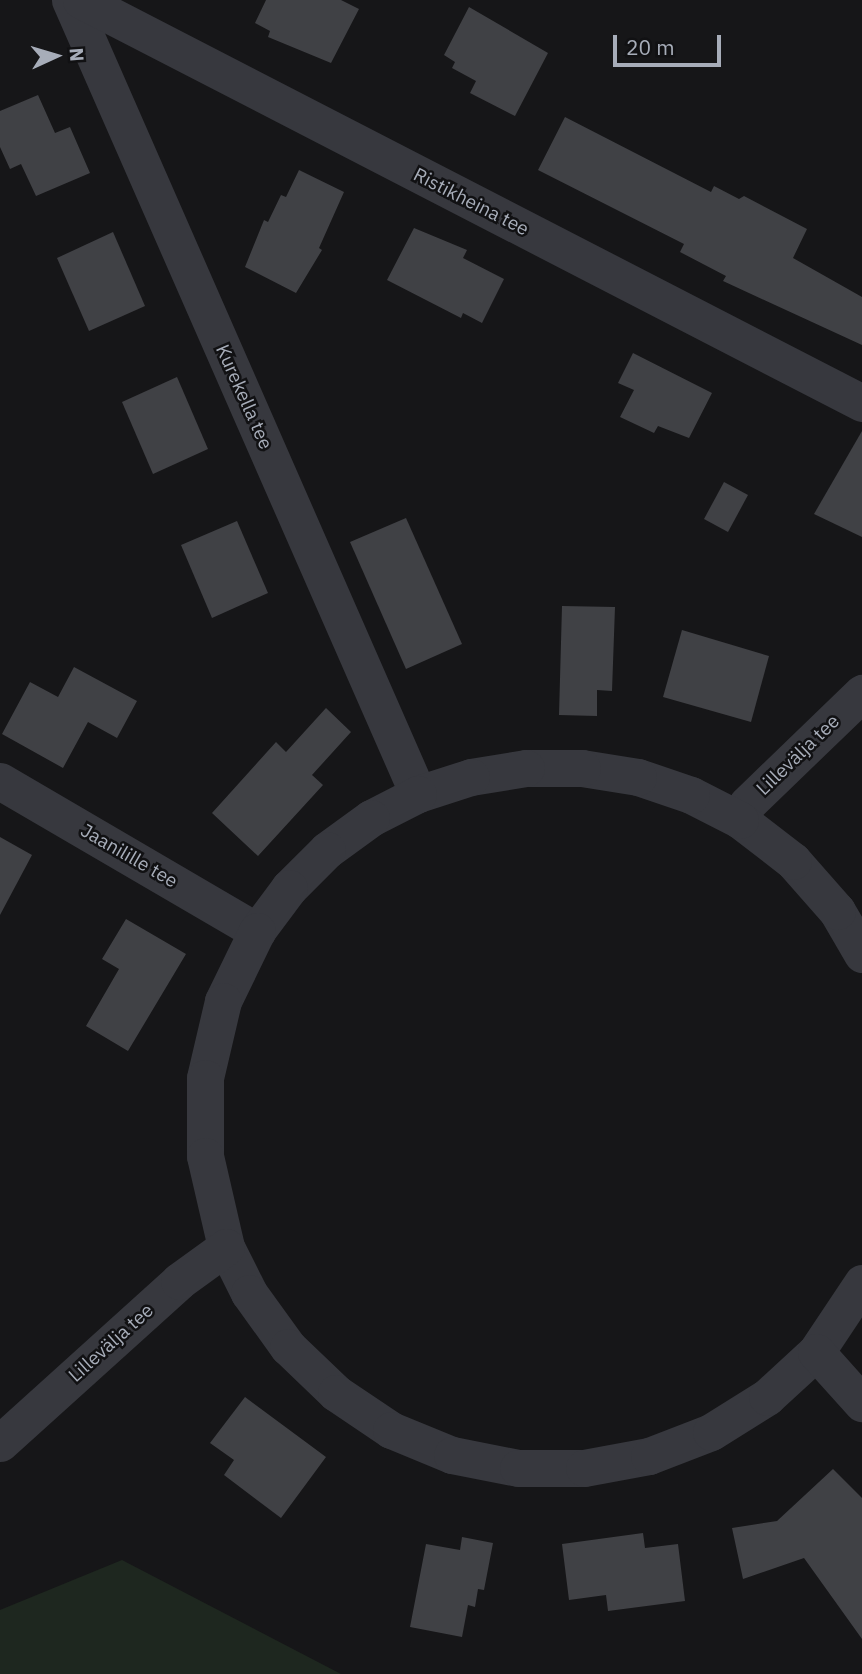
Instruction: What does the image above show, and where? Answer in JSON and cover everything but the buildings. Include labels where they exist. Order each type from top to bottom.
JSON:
[{"type":"street","name":"Kurekella tee","points":[[70,0],[418,794]]},
{"type":"street","name":"Ristikheina tee","points":[[81,0],[862,403]]},
{"type":"street","name":"Lillevälja tee","points":[[740,820],[747,804],[862,693]]},
{"type":"street","points":[[862,954],[837,911],[793,861],[740,820],[691,794],[638,777],[582,768],[515,769],[471,777],[418,794],[371,818],[327,850],[289,888],[257,931],[223,1001],[205,1077],[205,1156],[226,1247],[249,1293],[288,1347],[336,1393],[391,1430],[452,1455],[518,1468],[584,1468],[649,1457],[711,1432],[767,1397],[816,1352],[862,1283]]},
{"type":"street","name":"Jaanilille tee","points":[[0,781],[257,931]]},
{"type":"street","name":"Lillevälja tee","points":[[0,1443],[179,1281],[226,1247]]},
{"type":"street","points":[[816,1352],[862,1403]]},
{"type":"shaded area","points":[[122,1560],[341,1674],[0,1674],[0,1610]]}]
